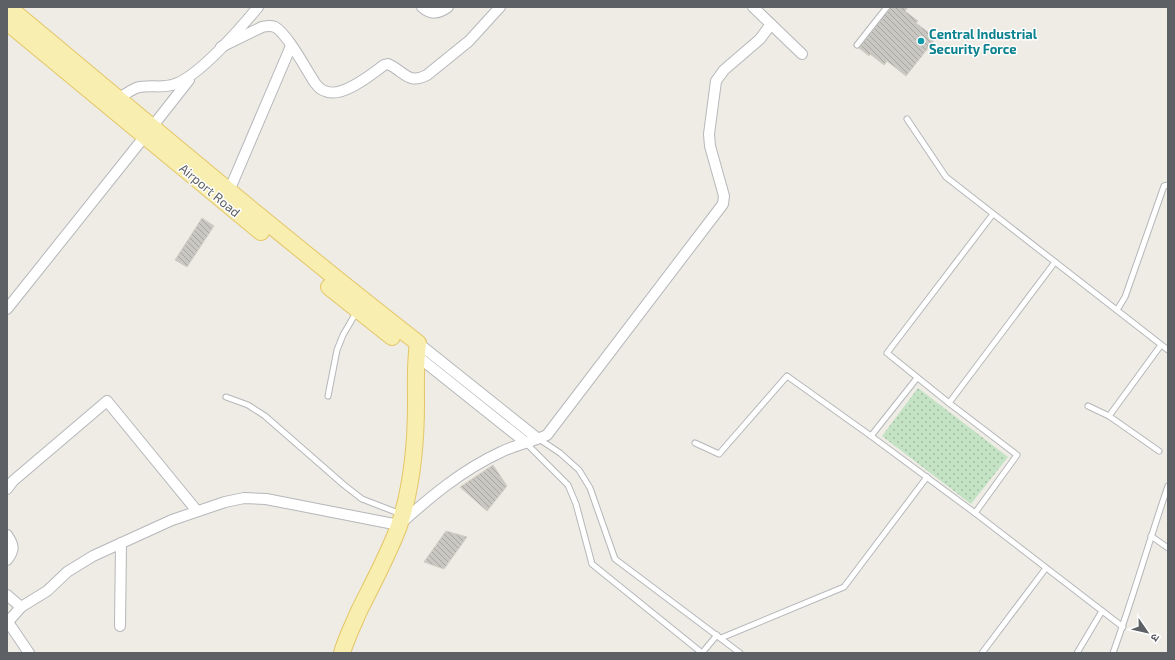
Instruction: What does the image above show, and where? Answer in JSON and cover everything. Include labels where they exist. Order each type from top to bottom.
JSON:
[{"type":"main road","points":[[8,7],[113,103]]},
{"type":"main road","name":"Airport Road","points":[[7,22],[148,131],[358,311],[417,349]]},
{"type":"main road","points":[[148,131],[229,191],[417,349],[416,405],[411,473],[400,520],[353,624],[342,653]]},
{"type":"street","points":[[7,309],[193,74],[242,26],[258,7]]},
{"type":"street","points":[[422,7],[428,12],[436,13],[448,7]]},
{"type":"street","points":[[221,47],[262,27],[275,27],[280,31],[291,46],[320,89],[333,93],[354,87],[388,64],[413,80],[420,79],[469,41],[500,7]]},
{"type":"street","points":[[753,7],[802,54]]},
{"type":"street","points":[[30,653],[7,623],[21,607],[47,591],[67,572],[93,556],[121,542],[197,511],[225,502],[254,497],[400,520],[462,472],[502,451],[547,435],[723,204],[724,196],[710,146],[710,123],[716,81],[724,70],[760,39],[771,24]]},
{"type":"street","points":[[229,191],[291,46]]},
{"type":"street","points":[[113,103],[135,88],[167,87],[176,84],[193,74]]},
{"type":"street","points":[[417,349],[537,438]]},
{"type":"street","points":[[417,349],[525,442]]},
{"type":"street","points":[[7,489],[13,481],[107,402],[197,511]]},
{"type":"street","points":[[7,535],[14,546],[13,551],[7,560]]},
{"type":"street","points":[[120,626],[121,542]]},
{"type":"street","points":[[7,595],[21,607]]},
{"type":"lane","points":[[857,45],[887,7]]},
{"type":"lane","points":[[907,120],[946,177],[1168,350]]},
{"type":"lane","points":[[1116,310],[1125,297],[1164,186],[1168,184]]},
{"type":"lane","points":[[975,513],[1017,456],[887,353],[994,214]]},
{"type":"lane","points":[[949,403],[1055,262]]},
{"type":"lane","points":[[328,396],[340,342],[358,311]]},
{"type":"lane","points":[[1109,416],[1161,345]]},
{"type":"lane","points":[[695,443],[719,454],[787,376],[975,513],[1123,627]]},
{"type":"lane","points":[[871,436],[917,378]]},
{"type":"lane","points":[[226,397],[248,405],[261,413],[362,499],[381,507],[400,520]]},
{"type":"lane","points":[[1088,406],[1109,416],[1159,452]]},
{"type":"lane","points":[[537,438],[560,453],[579,470],[590,488],[616,559],[740,653]]},
{"type":"lane","points":[[525,442],[568,485],[576,504],[592,564],[702,653],[719,637],[844,587],[926,477]]},
{"type":"lane","points":[[1113,653],[1123,627],[1168,486]]},
{"type":"lane","points":[[1151,536],[1168,548]]},
{"type":"lane","points":[[982,653],[1046,568]]},
{"type":"lane","points":[[1077,653],[1102,611]]},
{"type":"green space","points":[[918,388],[1008,457],[971,504],[882,436]]},
{"type":"building","name":"Central Industrial Security Force","points":[[891,7],[908,7],[905,11],[918,21],[916,23],[936,38],[906,76],[887,61],[884,65],[870,54],[869,56],[859,48]]},
{"type":"building","points":[[202,218],[214,226],[187,267],[175,260]]},
{"type":"building","points":[[493,465],[507,486],[487,511],[460,487]]},
{"type":"building","points":[[446,531],[467,537],[444,569],[424,562]]},
{"type":"place","name":"Central Industrial Security Force","points":[[921,41]]}]
